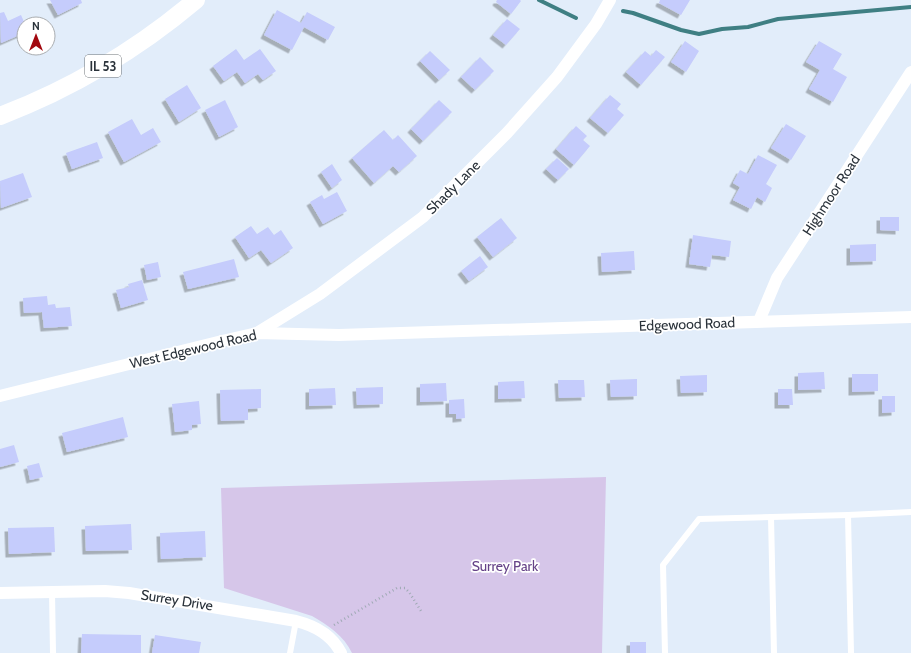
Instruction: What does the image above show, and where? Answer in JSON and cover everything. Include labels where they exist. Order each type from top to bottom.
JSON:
[{"type":"main road","name":"IL 53","points":[[0,116],[65,87],[101,68],[173,20],[196,0]]},
{"type":"street","name":"Shady Lane","points":[[257,333],[320,294],[423,217],[507,133],[557,77],[596,24],[610,0]]},
{"type":"street","name":"Highmoor Road","points":[[758,321],[777,278],[911,72]]},
{"type":"street","name":"Edgewood Road","points":[[462,330],[911,317]]},
{"type":"street","name":"West Edgewood Road","points":[[0,396],[257,333],[339,334],[462,330]]},
{"type":"street","name":"Surrey Drive","points":[[0,594],[105,591],[129,593],[296,621],[308,624],[323,631],[341,653]]},
{"type":"lane","points":[[665,653],[663,565],[699,519],[911,512]]},
{"type":"lane","points":[[848,515],[851,653]]},
{"type":"lane","points":[[771,517],[774,653]]},
{"type":"lane","points":[[52,592],[53,653]]},
{"type":"lane","points":[[290,653],[296,621]]},
{"type":"path","points":[[323,631],[397,588],[405,588],[420,610]]},
{"type":"green space","name":"Surrey Park","points":[[606,477],[602,653],[352,653],[345,641],[340,636],[324,623],[312,616],[224,588],[221,488]]},
{"type":"building","points":[[50,0],[81,0],[82,3],[58,15]]},
{"type":"building","points":[[497,0],[521,1],[511,14],[496,2]]},
{"type":"building","points":[[660,0],[690,0],[681,15],[659,3]]},
{"type":"building","points":[[277,10],[301,23],[307,12],[335,27],[328,40],[304,27],[292,50],[264,35]]},
{"type":"building","points":[[4,12],[8,21],[16,17],[16,36],[1,43],[0,13]]},
{"type":"building","points":[[507,19],[520,29],[506,45],[493,35]]},
{"type":"building","points":[[685,41],[699,51],[686,72],[671,62]]},
{"type":"building","points":[[819,41],[842,54],[833,69],[847,77],[833,102],[809,89],[820,70],[806,62]]},
{"type":"building","points":[[236,49],[244,60],[260,49],[276,71],[263,80],[258,74],[245,83],[237,72],[224,81],[213,66]]},
{"type":"building","points":[[656,50],[665,57],[641,85],[626,72],[645,51],[651,56]]},
{"type":"building","points":[[430,51],[450,70],[439,80],[420,61]]},
{"type":"building","points":[[480,57],[494,71],[475,90],[461,77]]},
{"type":"building","points":[[187,85],[201,108],[179,122],[165,99]]},
{"type":"building","points":[[610,95],[621,104],[617,109],[624,115],[608,133],[590,118]]},
{"type":"building","points":[[225,100],[238,127],[219,137],[205,110]]},
{"type":"building","points":[[439,100],[452,112],[423,141],[411,129]]},
{"type":"building","points":[[132,119],[141,135],[153,128],[161,142],[124,162],[108,132]]},
{"type":"building","points":[[786,124],[806,136],[791,160],[771,148]]},
{"type":"building","points":[[576,126],[587,136],[583,140],[590,146],[574,165],[556,149]]},
{"type":"building","points":[[384,130],[393,140],[398,135],[417,156],[399,172],[393,166],[374,183],[352,158]]},
{"type":"building","points":[[97,142],[103,158],[72,169],[66,153]]},
{"type":"building","points":[[758,155],[777,165],[766,184],[772,188],[765,202],[757,197],[751,209],[733,200],[740,187],[733,183],[740,170],[748,174]]},
{"type":"building","points":[[557,158],[569,169],[558,180],[546,169]]},
{"type":"building","points":[[332,164],[342,180],[332,188],[321,172]]},
{"type":"building","points":[[23,173],[32,197],[1,208],[0,181]]},
{"type":"building","points":[[337,192],[347,211],[323,224],[310,202],[322,195],[324,199]]},
{"type":"building","points":[[880,217],[899,217],[899,231],[880,230]]},
{"type":"building","points":[[501,218],[517,238],[493,257],[477,237]]},
{"type":"building","points":[[251,226],[257,234],[268,227],[274,235],[281,230],[293,248],[271,263],[261,250],[249,258],[235,237]]},
{"type":"building","points":[[693,235],[731,241],[729,257],[712,255],[710,267],[689,264]]},
{"type":"building","points":[[876,244],[876,261],[850,262],[850,245]]},
{"type":"building","points":[[634,251],[635,270],[602,272],[601,253]]},
{"type":"building","points":[[480,256],[488,267],[469,281],[461,271]]},
{"type":"building","points":[[234,259],[239,277],[188,289],[183,272]]},
{"type":"building","points":[[158,262],[161,277],[147,280],[144,265]]},
{"type":"building","points":[[142,280],[148,300],[121,308],[116,290],[129,287],[128,284]]},
{"type":"building","points":[[47,296],[48,305],[55,304],[56,308],[70,307],[72,326],[44,328],[42,312],[24,313],[23,298]]},
{"type":"building","points":[[824,372],[825,389],[798,390],[798,373]]},
{"type":"building","points":[[852,374],[878,374],[878,391],[852,392]]},
{"type":"building","points":[[707,375],[707,392],[681,393],[680,376]]},
{"type":"building","points":[[637,379],[637,396],[611,397],[610,380]]},
{"type":"building","points":[[558,380],[584,380],[585,397],[559,398]]},
{"type":"building","points":[[524,381],[525,398],[498,399],[498,382]]},
{"type":"building","points":[[446,383],[447,401],[420,402],[420,384]]},
{"type":"building","points":[[383,387],[383,404],[357,405],[356,388]]},
{"type":"building","points":[[335,388],[336,405],[309,406],[309,389]]},
{"type":"building","points":[[261,389],[261,408],[248,409],[248,420],[221,421],[220,390]]},
{"type":"building","points":[[778,389],[792,389],[793,405],[778,405]]},
{"type":"building","points":[[882,396],[895,396],[895,412],[882,413]]},
{"type":"building","points":[[464,399],[465,418],[456,419],[456,414],[449,414],[449,400]]},
{"type":"building","points":[[199,401],[201,424],[192,425],[192,430],[175,432],[172,404]]},
{"type":"building","points":[[123,417],[128,437],[67,452],[62,433]]},
{"type":"building","points":[[14,445],[19,462],[0,467],[0,449]]},
{"type":"building","points":[[39,463],[43,477],[30,480],[27,466]]},
{"type":"building","points":[[131,524],[132,550],[86,551],[85,526]]},
{"type":"building","points":[[54,527],[55,552],[9,554],[8,528]]},
{"type":"building","points":[[205,531],[206,557],[161,559],[160,533]]},
{"type":"building","points":[[82,634],[141,635],[141,653],[81,653]]},
{"type":"building","points":[[155,635],[201,642],[199,653],[152,653]]},
{"type":"building","points":[[630,642],[646,642],[646,653],[630,653]]},
{"type":"waterway","points":[[539,0],[576,18]]},
{"type":"waterway","points":[[623,11],[633,13],[681,30],[699,34],[722,29],[748,27],[778,19],[911,7]]}]
